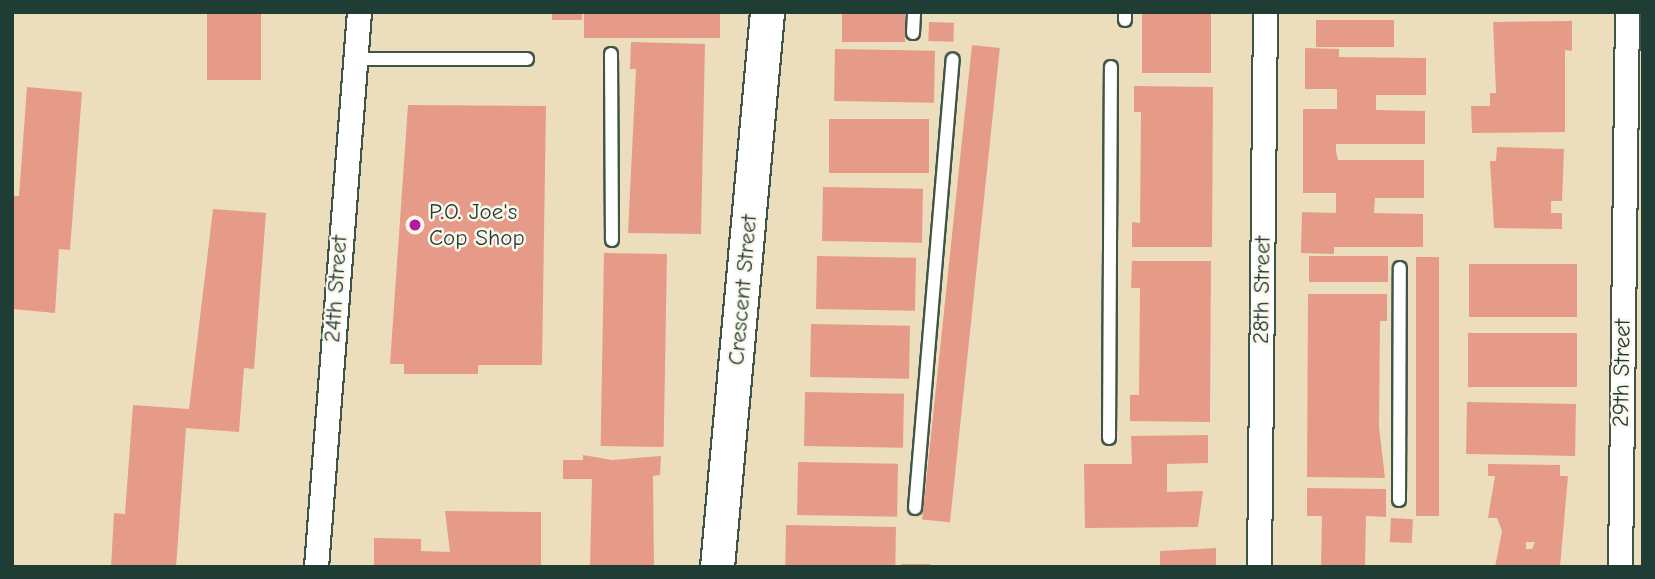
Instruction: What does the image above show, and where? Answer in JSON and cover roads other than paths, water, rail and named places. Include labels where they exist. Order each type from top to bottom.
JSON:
[{"type":"street","name":"24th Street","points":[[316,567],[359,12]]},
{"type":"street","name":"Crescent Street","points":[[717,567],[767,12]]},
{"type":"street","name":"28th Street","points":[[1259,567],[1265,12]]},
{"type":"street","name":"29th Street","points":[[1620,567],[1627,12]]},
{"type":"lane","points":[[913,33],[914,12]]},
{"type":"lane","points":[[611,54],[612,240]]},
{"type":"lane","points":[[356,59],[527,59]]},
{"type":"lane","points":[[915,508],[953,60]]},
{"type":"lane","points":[[1109,438],[1111,67]]},
{"type":"lane","points":[[1399,500],[1400,268]]},
{"type":"place","name":"P.O. Joe's Cop Shop","points":[[415,225]]}]
